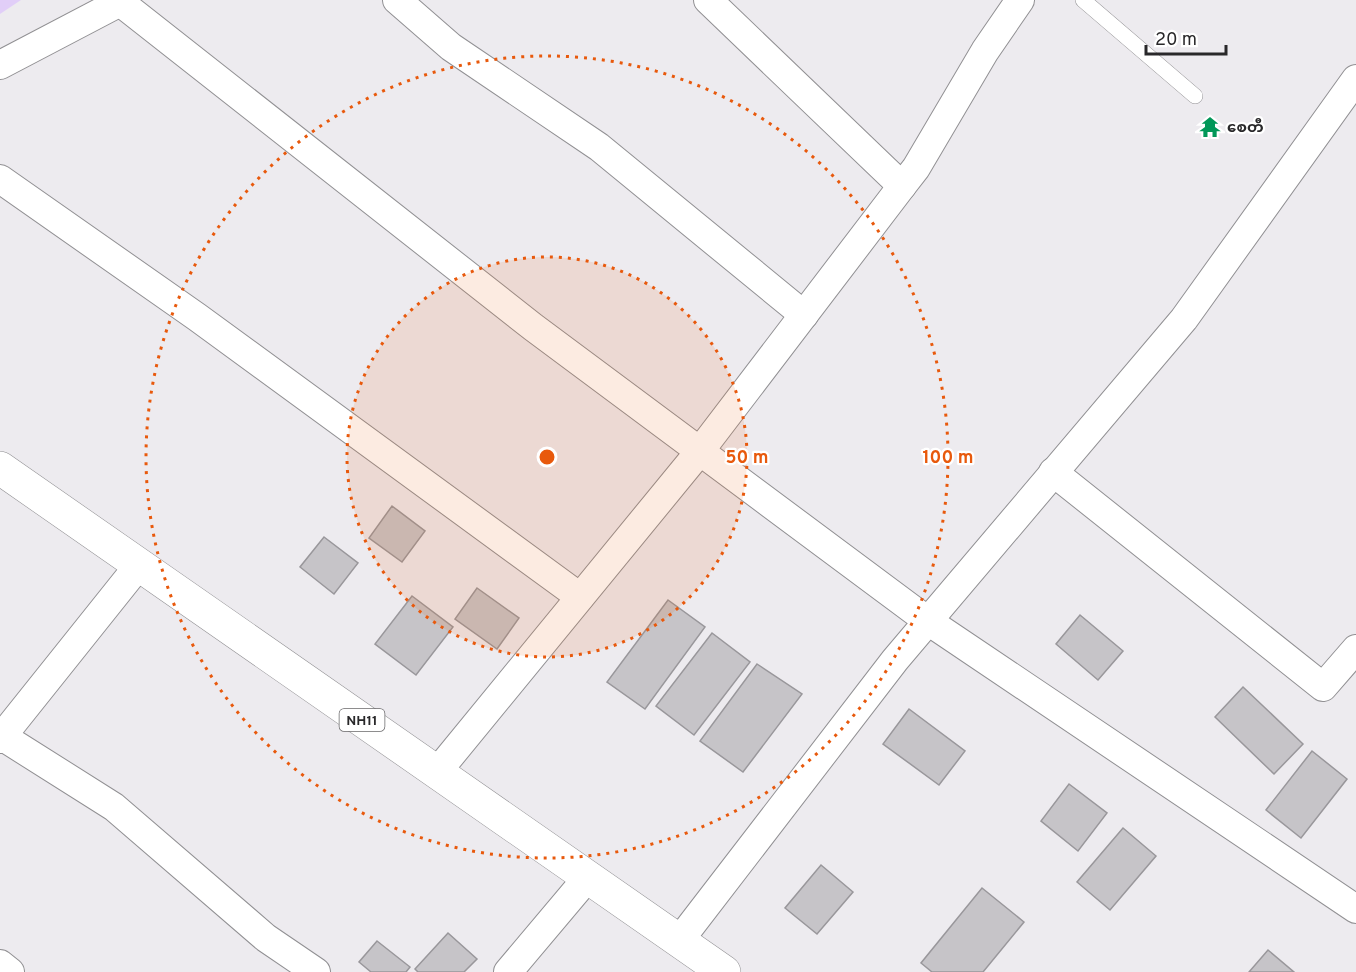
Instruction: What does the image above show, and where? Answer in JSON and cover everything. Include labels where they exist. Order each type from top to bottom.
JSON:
[{"type":"highway","name":"NH11","points":[[0,468],[724,972]]},
{"type":"street","points":[[397,0],[451,47],[599,147],[804,315]]},
{"type":"street","points":[[708,0],[902,186]]},
{"type":"street","points":[[437,772],[700,451],[916,168],[984,51],[1020,0]]},
{"type":"street","points":[[0,65],[122,1],[533,327],[928,621],[1356,909]]},
{"type":"street","points":[[679,941],[895,660],[1184,319],[1356,79]]},
{"type":"street","points":[[0,179],[197,316],[580,597]]},
{"type":"street","points":[[1053,472],[1323,687],[1356,649]]},
{"type":"street","points":[[139,565],[1,736],[114,807],[266,938],[316,972]]},
{"type":"street","points":[[508,972],[588,877]]},
{"type":"street","points":[[0,964],[10,972]]},
{"type":"lane","points":[[1083,0],[1196,96]]},
{"type":"shaded area","points":[[0,0],[21,0],[0,14]]},
{"type":"building","points":[[392,506],[425,531],[402,562],[369,538]]},
{"type":"building","points":[[324,537],[358,563],[334,594],[300,567]]},
{"type":"building","points":[[477,588],[519,618],[497,649],[455,619]]},
{"type":"building","points":[[412,596],[453,627],[416,675],[375,644]]},
{"type":"building","points":[[668,600],[705,627],[645,709],[607,682]]},
{"type":"building","points":[[1080,615],[1123,651],[1098,680],[1056,644]]},
{"type":"building","points":[[712,633],[750,662],[694,735],[656,706]]},
{"type":"building","points":[[757,664],[802,694],[743,772],[700,741]]},
{"type":"building","points":[[1243,687],[1303,744],[1274,774],[1215,717]]},
{"type":"building","points":[[909,709],[965,751],[939,785],[883,744]]},
{"type":"building","points":[[1312,751],[1347,779],[1301,838],[1266,810]]},
{"type":"building","points":[[1069,784],[1107,813],[1078,851],[1041,821]]},
{"type":"building","points":[[1123,828],[1156,856],[1110,910],[1077,882]]},
{"type":"building","points":[[821,865],[853,892],[817,934],[785,908]]},
{"type":"building","points":[[982,888],[1024,922],[983,972],[932,972],[921,963]]},
{"type":"building","points":[[448,933],[477,959],[464,972],[418,972],[415,969]]},
{"type":"building","points":[[377,941],[410,967],[406,972],[371,972],[359,962]]},
{"type":"building","points":[[1268,950],[1294,972],[1249,972]]},
{"type":"place","name":"စေတီ","points":[[1210,127]]}]
